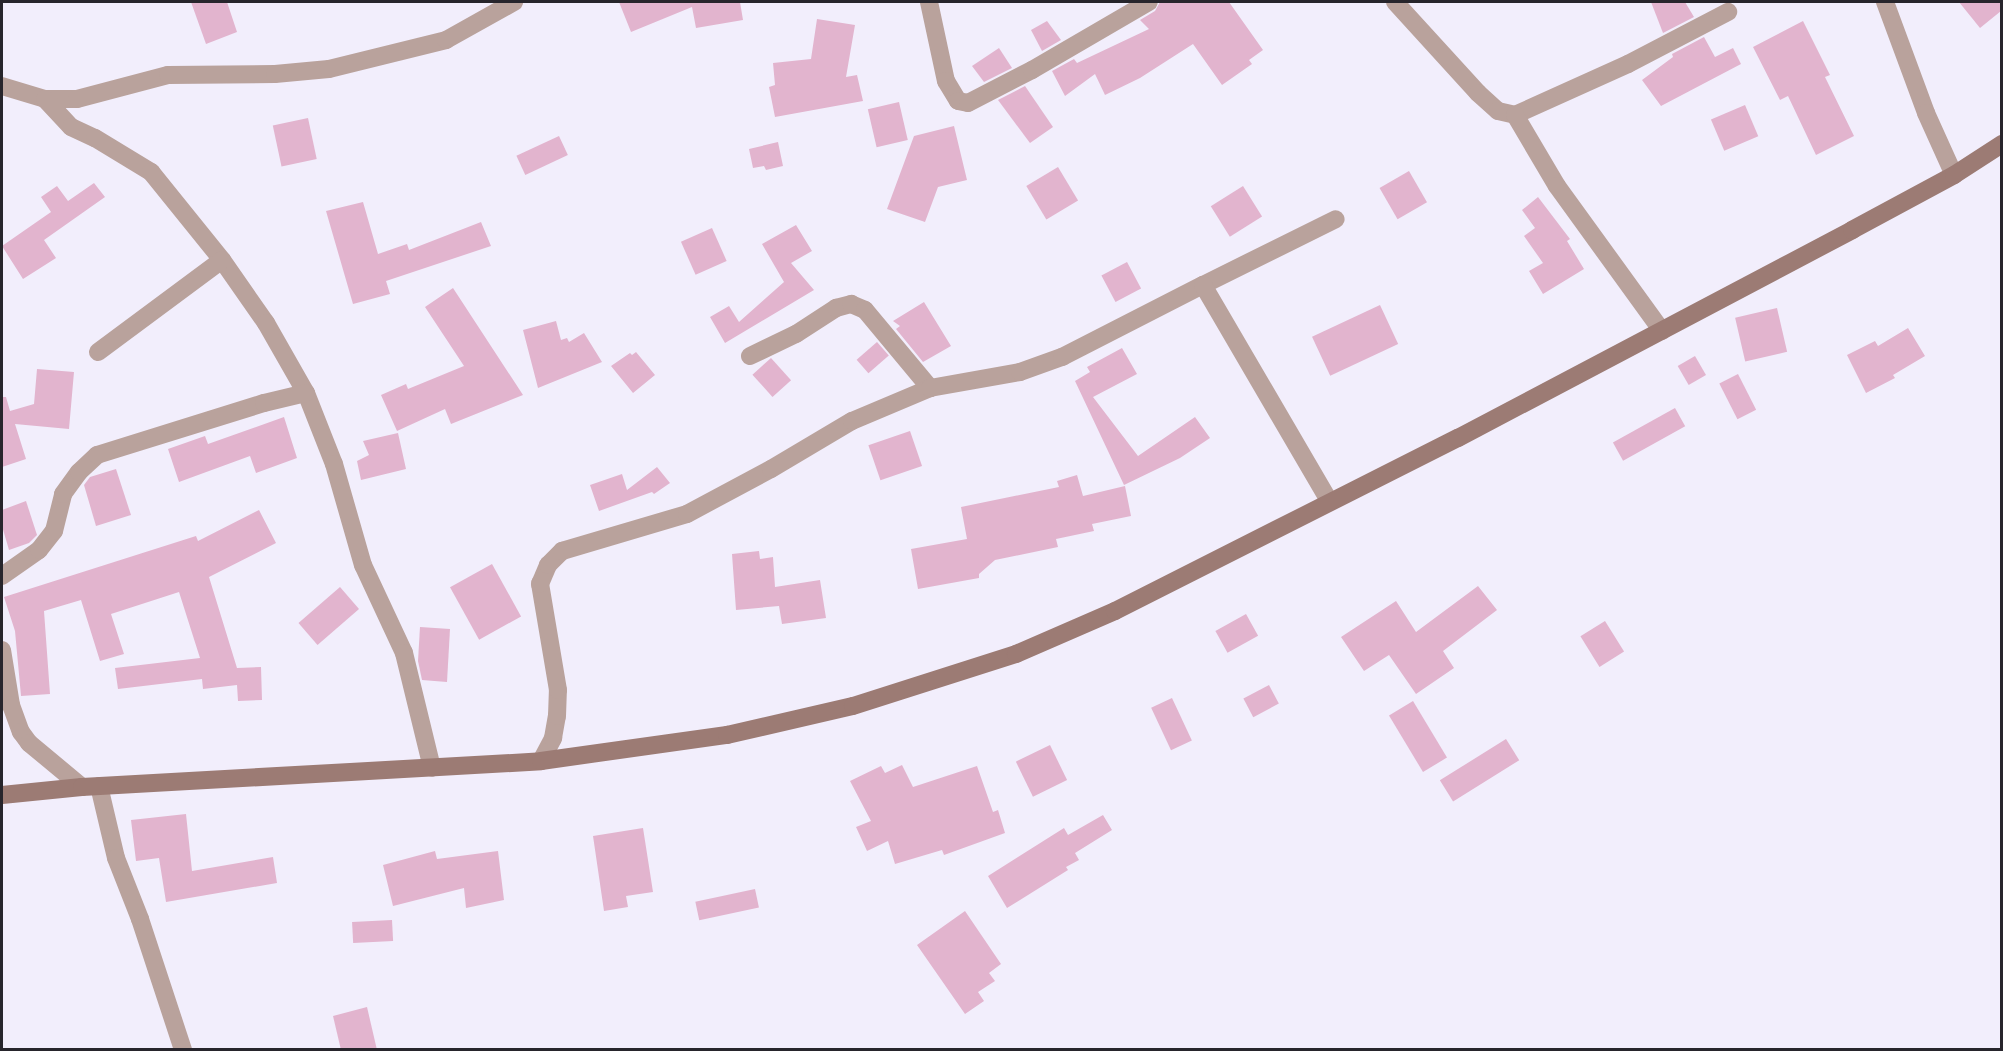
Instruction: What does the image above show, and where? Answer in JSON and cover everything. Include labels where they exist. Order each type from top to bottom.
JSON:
[{"type":"main road","points":[[2,795],[91,787],[541,761],[738,733],[853,706],[1017,654],[1115,611],[1662,331],[1954,175],[2001,144]]},
{"type":"street","points":[[2,86],[45,99],[77,99],[168,75],[275,74],[329,69],[446,40],[514,2]]},
{"type":"street","points":[[929,2],[946,81],[958,100],[968,103],[1032,70],[1149,2]]},
{"type":"street","points":[[1395,2],[1478,93],[1498,111],[1515,115],[1628,64],[1728,12]]},
{"type":"street","points":[[1886,2],[1926,113],[1954,175]]},
{"type":"street","points":[[45,99],[71,127],[95,138],[151,172],[222,260],[266,323],[306,393],[334,464],[363,565],[404,653],[432,768]]},
{"type":"street","points":[[1515,115],[1557,186],[1662,331]]},
{"type":"street","points":[[541,761],[553,738],[558,690],[540,584],[548,565],[562,551],[687,514],[771,469],[852,421],[930,388],[1020,372],[1062,357],[1336,219]]},
{"type":"street","points":[[98,352],[222,260]]},
{"type":"street","points":[[1203,285],[1330,502]]},
{"type":"street","points":[[750,356],[796,334],[836,308],[851,304],[865,310],[930,388]]},
{"type":"street","points":[[2,576],[39,550],[54,531],[63,494],[79,472],[98,455],[264,403],[306,393]]},
{"type":"street","points":[[2,650],[11,705],[21,732],[28,743],[91,787],[140,919],[183,1050]]},
{"type":"building","points":[[191,2],[227,2],[237,32],[206,44]]},
{"type":"building","points":[[619,2],[740,2],[743,20],[696,28],[692,7],[631,32]]},
{"type":"building","points":[[1160,2],[1229,2],[1263,50],[1249,60],[1252,64],[1222,85],[1193,44],[1140,78],[1105,95],[1095,74],[1065,96],[1052,71],[1074,59],[1077,63],[1149,29],[1140,20],[1155,11]]},
{"type":"building","points":[[1651,2],[1685,2],[1694,17],[1663,33]]},
{"type":"building","points":[[1959,2],[2001,2],[2001,11],[1980,28]]},
{"type":"building","points":[[817,19],[855,25],[846,77],[857,75],[863,101],[775,117],[769,87],[775,85],[773,63],[811,59]]},
{"type":"building","points":[[1047,21],[1061,40],[1042,51],[1031,30]]},
{"type":"building","points":[[1803,21],[1830,75],[1825,77],[1854,136],[1816,155],[1788,96],[1780,100],[1753,47]]},
{"type":"building","points":[[1704,37],[1715,57],[1733,48],[1741,64],[1661,106],[1642,80],[1673,57],[1672,54]]},
{"type":"building","points":[[999,48],[1012,68],[984,82],[972,66]]},
{"type":"building","points":[[1025,86],[1053,127],[1030,143],[998,100]]},
{"type":"building","points":[[899,102],[908,140],[877,147],[868,109]]},
{"type":"building","points":[[1745,105],[1758,136],[1724,151],[1711,119]]},
{"type":"building","points":[[308,118],[317,159],[282,167],[273,125]]},
{"type":"building","points":[[954,126],[967,180],[938,187],[925,222],[887,209],[914,136]]},
{"type":"building","points":[[559,136],[568,155],[525,175],[516,156]]},
{"type":"building","points":[[778,142],[783,166],[766,170],[764,166],[753,168],[749,149]]},
{"type":"building","points":[[1058,167],[1078,200],[1046,219],[1026,186]]},
{"type":"building","points":[[1409,171],[1427,202],[1398,219],[1380,188]]},
{"type":"building","points":[[94,183],[105,197],[44,240],[56,258],[23,279],[2,246],[51,212],[41,197],[57,186],[68,201]]},
{"type":"building","points":[[1243,186],[1262,217],[1230,237],[1211,206]]},
{"type":"building","points":[[1538,197],[1570,239],[1567,241],[1584,269],[1543,294],[1529,271],[1543,263],[1524,236],[1535,228],[1522,210]]},
{"type":"building","points":[[363,202],[378,254],[407,244],[409,250],[481,222],[491,246],[386,281],[390,294],[353,304],[326,211]]},
{"type":"building","points":[[796,225],[812,251],[791,263],[814,290],[725,343],[710,317],[729,306],[739,322],[784,282],[762,244]]},
{"type":"building","points":[[712,228],[727,261],[696,275],[681,242]]},
{"type":"building","points":[[1127,262],[1141,288],[1115,302],[1101,276]]},
{"type":"building","points":[[453,288],[523,395],[451,424],[445,409],[397,431],[381,395],[406,384],[408,389],[464,366],[425,307]]},
{"type":"building","points":[[924,302],[951,346],[923,362],[896,329],[900,326],[893,321]]},
{"type":"building","points":[[1380,305],[1398,344],[1330,376],[1312,337]]},
{"type":"building","points":[[1777,308],[1787,352],[1745,362],[1735,318]]},
{"type":"building","points":[[556,321],[561,340],[567,338],[569,342],[584,333],[602,362],[538,388],[523,330]]},
{"type":"building","points":[[1908,328],[1925,356],[1893,375],[1895,378],[1866,393],[1847,355],[1875,341],[1878,346]]},
{"type":"building","points":[[877,342],[889,356],[868,373],[857,360]]},
{"type":"building","points":[[1122,348],[1137,374],[1093,397],[1138,456],[1195,417],[1210,438],[1180,458],[1124,485],[1075,381],[1090,372],[1087,367]]},
{"type":"building","points":[[636,352],[655,375],[633,393],[611,366],[630,353],[632,355]]},
{"type":"building","points":[[1695,356],[1706,375],[1689,385],[1678,366]]},
{"type":"building","points":[[771,358],[791,380],[772,397],[752,375]]},
{"type":"building","points":[[37,369],[74,372],[69,429],[15,424],[26,459],[2,467],[2,397],[6,397],[10,411],[34,404]]},
{"type":"building","points":[[1738,374],[1756,410],[1737,419],[1719,384]]},
{"type":"building","points":[[1675,408],[1685,426],[1623,461],[1613,442]]},
{"type":"building","points":[[284,417],[297,458],[256,473],[250,456],[179,482],[168,449],[205,436],[208,444]]},
{"type":"building","points":[[910,431],[922,466],[880,480],[868,445]]},
{"type":"building","points":[[398,433],[406,469],[361,480],[357,461],[369,455],[363,441]]},
{"type":"building","points":[[657,467],[670,483],[654,494],[652,492],[599,511],[590,485],[622,474],[627,490]]},
{"type":"building","points":[[116,469],[131,515],[96,526],[84,485],[90,477]]},
{"type":"building","points":[[1077,475],[1083,496],[1125,486],[1131,516],[1092,524],[1094,531],[1056,539],[1058,547],[995,560],[979,574],[979,578],[918,589],[911,549],[967,539],[961,507],[1059,487],[1057,481]]},
{"type":"building","points":[[26,501],[37,535],[29,543],[9,550],[2,526],[2,510]]},
{"type":"building","points":[[259,510],[276,543],[209,577],[237,668],[261,667],[262,700],[238,701],[237,685],[203,689],[202,679],[118,689],[115,668],[200,658],[179,592],[111,614],[124,654],[100,661],[81,600],[44,611],[50,694],[21,696],[15,631],[4,597],[196,536],[198,541]]},
{"type":"building","points":[[759,551],[760,559],[773,557],[775,587],[820,580],[826,618],[782,624],[779,606],[736,610],[732,554]]},
{"type":"building","points":[[492,564],[521,616],[479,640],[450,587]]},
{"type":"building","points":[[1478,586],[1497,610],[1443,651],[1454,668],[1416,694],[1389,655],[1364,671],[1341,637],[1396,601],[1416,632]]},
{"type":"building","points":[[340,587],[359,609],[318,645],[298,623]]},
{"type":"building","points":[[1246,614],[1258,636],[1228,653],[1215,631]]},
{"type":"building","points":[[1605,621],[1624,652],[1599,667],[1580,636]]},
{"type":"building","points":[[420,627],[450,629],[447,682],[422,680],[418,661]]},
{"type":"building","points":[[1269,685],[1279,704],[1253,717],[1243,699]]},
{"type":"building","points":[[1172,698],[1192,741],[1171,750],[1151,708]]},
{"type":"building","points":[[1413,701],[1447,758],[1423,772],[1389,715]]},
{"type":"building","points":[[1506,739],[1519,760],[1453,802],[1440,780]]},
{"type":"building","points":[[1050,745],[1067,780],[1033,797],[1016,762]]},
{"type":"building","points":[[902,765],[913,787],[977,766],[993,812],[998,810],[1005,833],[944,855],[942,850],[895,864],[888,841],[867,851],[856,827],[871,821],[850,781],[881,766],[885,773]]},
{"type":"building","points":[[186,814],[192,871],[273,857],[277,883],[166,902],[159,858],[136,861],[131,820]]},
{"type":"building","points":[[1103,815],[1112,830],[1075,853],[1079,860],[1066,867],[1068,870],[1007,908],[988,876],[1064,828],[1068,835]]},
{"type":"building","points":[[643,828],[653,892],[626,896],[628,907],[604,911],[593,836]]},
{"type":"building","points":[[435,851],[437,859],[498,851],[504,900],[466,908],[464,888],[393,906],[383,865]]},
{"type":"building","points":[[755,889],[759,908],[699,920],[695,902]]},
{"type":"building","points":[[965,911],[1001,964],[989,973],[995,981],[978,992],[984,1001],[965,1014],[917,945]]},
{"type":"building","points":[[392,920],[393,941],[353,943],[352,922]]},
{"type":"building","points":[[367,1007],[377,1050],[341,1050],[333,1016]]}]
